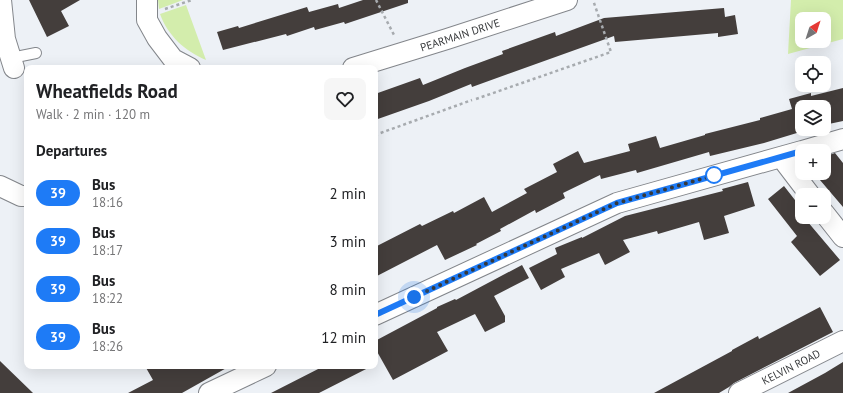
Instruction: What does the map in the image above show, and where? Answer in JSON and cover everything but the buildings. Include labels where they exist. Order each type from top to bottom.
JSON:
[{"type":"street","points":[[1,0],[2,40],[13,63]]},
{"type":"street","name":"PEARMAIN DRIVE","points":[[363,65],[440,42],[567,0]]},
{"type":"street","points":[[147,7],[147,20],[157,38],[173,59],[184,65]]},
{"type":"street","points":[[826,144],[843,139]]},
{"type":"street","points":[[378,314],[617,203],[795,153]]},
{"type":"street","points":[[781,157],[805,188]]},
{"type":"street","points":[[0,186],[24,196]]},
{"type":"street","points":[[831,222],[843,237]]},
{"type":"street","name":"KELVIN ROAD","points":[[739,393],[843,341]]},
{"type":"street","points":[[209,393],[260,369]]},
{"type":"lane","points":[[13,63],[36,53]]},
{"type":"path","points":[[147,7],[192,0]]},
{"type":"path","points":[[376,0],[388,23]]},
{"type":"path","points":[[476,99],[611,52],[593,0]]},
{"type":"path","points":[[378,134],[472,100]]},
{"type":"green space","points":[[158,0],[183,0],[159,9]]},
{"type":"green space","points":[[791,0],[843,0],[843,39],[831,42],[831,12],[795,12],[795,48],[810,48],[788,54]]},
{"type":"green space","points":[[186,5],[206,60],[191,52],[178,42],[163,22],[160,14]]},
{"type":"bus line","name":"39","points":[[378,314],[617,203],[795,153]]},
{"type":"route","points":[[414,297],[617,203],[716,175],[714,175]]}]
